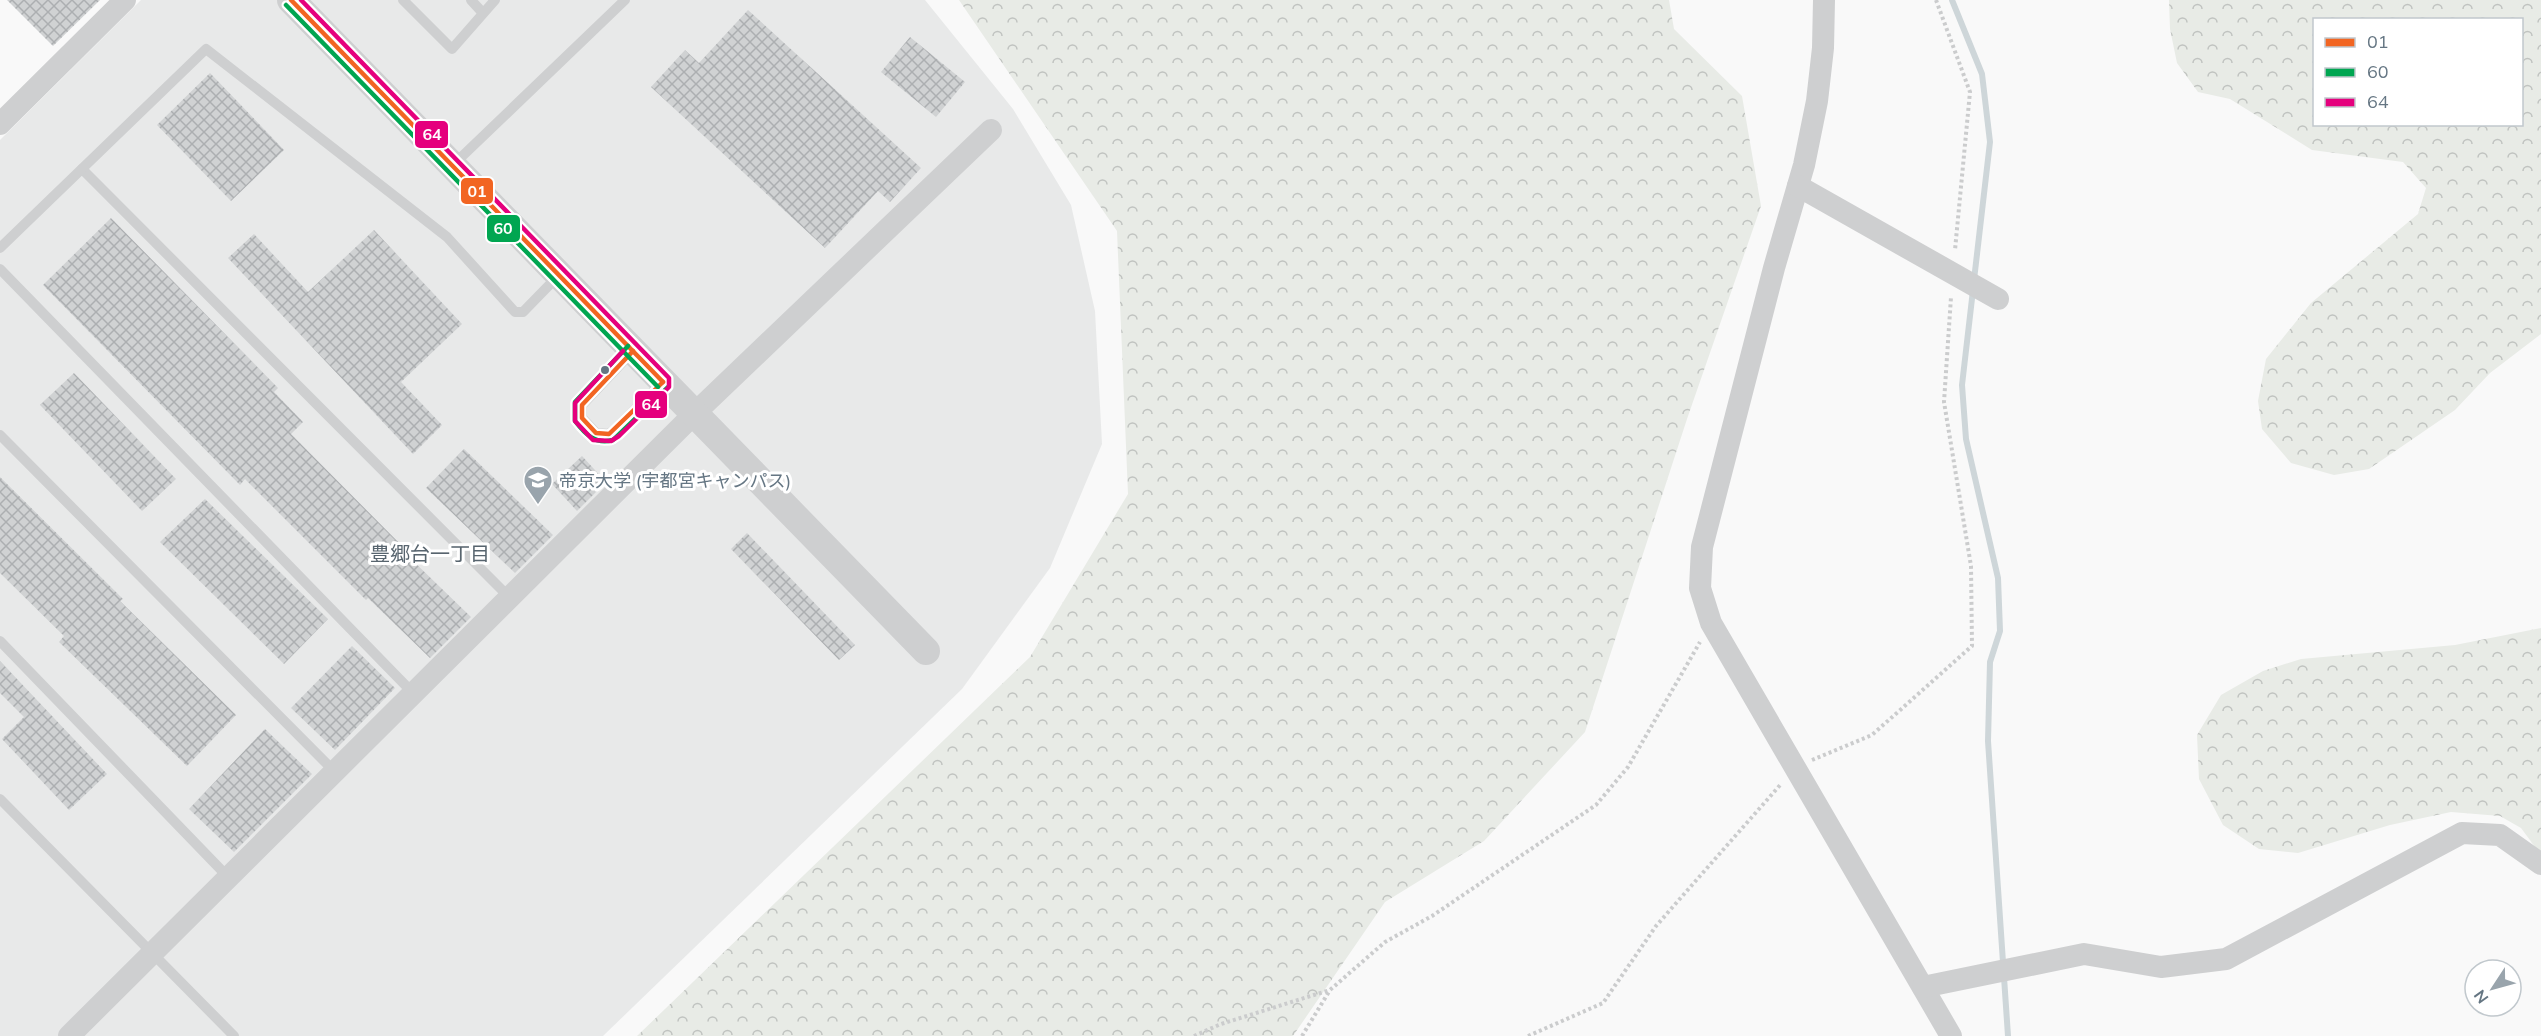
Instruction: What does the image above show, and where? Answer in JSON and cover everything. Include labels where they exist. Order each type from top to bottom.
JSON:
[{"type":"street","points":[[0,124],[125,0]]},
{"type":"street","points":[[291,0],[926,651]]},
{"type":"street","points":[[1824,0],[1823,48],[1817,101],[1798,186],[1774,268],[1702,547],[1700,588],[1711,623],[1952,1036]]},
{"type":"street","points":[[69,1036],[694,414],[991,130]]},
{"type":"street","points":[[1798,186],[1998,299]]},
{"type":"street","points":[[1923,987],[2084,954],[2161,967],[2226,959],[2462,833],[2500,835],[2541,864]]},
{"type":"lane","points":[[404,0],[452,49],[482,12],[495,0]]},
{"type":"lane","points":[[471,0],[482,12]]},
{"type":"lane","points":[[452,166],[625,0]]},
{"type":"lane","points":[[0,248],[206,49],[447,237],[514,312],[523,312],[559,275]]},
{"type":"lane","points":[[82,169],[509,597]]},
{"type":"lane","points":[[0,270],[413,693]]},
{"type":"lane","points":[[633,351],[582,405],[582,418],[596,433],[609,434],[663,382]]},
{"type":"lane","points":[[0,435],[334,771]]},
{"type":"lane","points":[[0,641],[228,877]]},
{"type":"lane","points":[[0,799],[234,1036]]},
{"type":"path","points":[[1936,0],[1970,92],[1954,254]]},
{"type":"path","points":[[1528,1036],[1603,1003],[1656,926],[1796,767],[1872,735],[1972,646],[1971,566],[1944,402],[1952,289]]},
{"type":"path","points":[[1302,1036],[1330,990],[1384,942],[1432,916],[1596,805],[1628,767],[1711,623]]},
{"type":"path","points":[[1194,1036],[1221,1023],[1330,990]]},
{"type":"shaded area","name":"帝京大学 (宇都宮キャンパス)","points":[[141,0],[925,0],[1013,109],[1071,205],[1095,311],[1102,444],[1050,568],[962,689],[603,1036],[0,1036],[0,140]]},
{"type":"green space","points":[[959,0],[1669,0],[1674,29],[1742,96],[1761,206],[1687,419],[1585,732],[1484,841],[1385,902],[1293,1036],[637,1036],[1030,657],[1128,494],[1117,231]]},
{"type":"green space","points":[[2169,0],[2541,0],[2541,334],[2490,373],[2455,410],[2369,469],[2334,475],[2291,463],[2262,429],[2258,401],[2266,359],[2311,303],[2418,214],[2426,188],[2403,162],[2312,150],[2230,99],[2198,92],[2177,63],[2170,29]]},
{"type":"green space","points":[[2541,628],[2541,855],[2521,828],[2500,816],[2451,812],[2390,825],[2298,853],[2259,849],[2223,825],[2199,779],[2197,735],[2221,695],[2263,671],[2301,659],[2455,645]]},
{"type":"building","points":[[7,0],[100,0],[53,46]]},
{"type":"building","points":[[748,10],[921,168],[890,202],[878,191],[825,248],[651,87],[685,50],[699,63]]},
{"type":"building","points":[[910,37],[965,82],[936,117],[881,72]]},
{"type":"building","points":[[210,73],[284,150],[231,201],[157,125]]},
{"type":"building","points":[[111,218],[278,388],[274,392],[303,422],[291,434],[411,555],[409,557],[471,617],[430,658],[368,598],[366,600],[245,479],[240,485],[43,285]]},
{"type":"building","points":[[374,230],[462,324],[401,382],[442,425],[413,454],[228,258],[254,234],[308,292]]},
{"type":"building","points":[[74,373],[176,479],[142,511],[40,405]]},
{"type":"building","points":[[464,449],[553,535],[515,573],[426,488]]},
{"type":"building","points":[[582,456],[606,482],[577,511],[552,484]]},
{"type":"building","points":[[0,477],[123,599],[120,601],[236,715],[187,766],[59,642],[64,636],[0,573]]},
{"type":"building","points":[[205,499],[328,619],[284,664],[160,542]]},
{"type":"building","points":[[747,533],[855,645],[839,660],[731,549]]},
{"type":"building","points":[[352,646],[395,688],[335,750],[291,708]]},
{"type":"building","points":[[0,661],[107,774],[69,810],[2,739],[24,717],[0,693]]},
{"type":"building","points":[[265,729],[312,774],[234,852],[189,809]]},
{"type":"waterway","points":[[1952,0],[1982,74],[1990,142],[1974,280]]},
{"type":"waterway","points":[[1973,290],[1962,385],[1966,439],[1998,578],[2000,631],[1990,662],[1988,741],[2008,1036]]},
{"type":"transit line","name":"01","points":[[291,0],[663,382]]},
{"type":"transit line","name":"64","points":[[301,0],[669,378],[669,387],[619,436],[611,441],[593,440],[575,421],[575,403],[623,351]]},
{"type":"transit line","name":"60","points":[[286,5],[658,387]]},
{"type":"transit line","name":"60","points":[[628,346],[575,402],[575,421],[583,430],[596,440],[613,440],[668,387]]},
{"type":"transit line","name":"01","points":[[633,351],[582,405],[582,418],[596,433],[609,434],[663,382]]},
{"type":"place","name":"帝京大学 (宇都宮キャンパス)","points":[[538,506]]},
{"type":"district","name":"豊郷台一丁目","points":[[430,553]]}]
